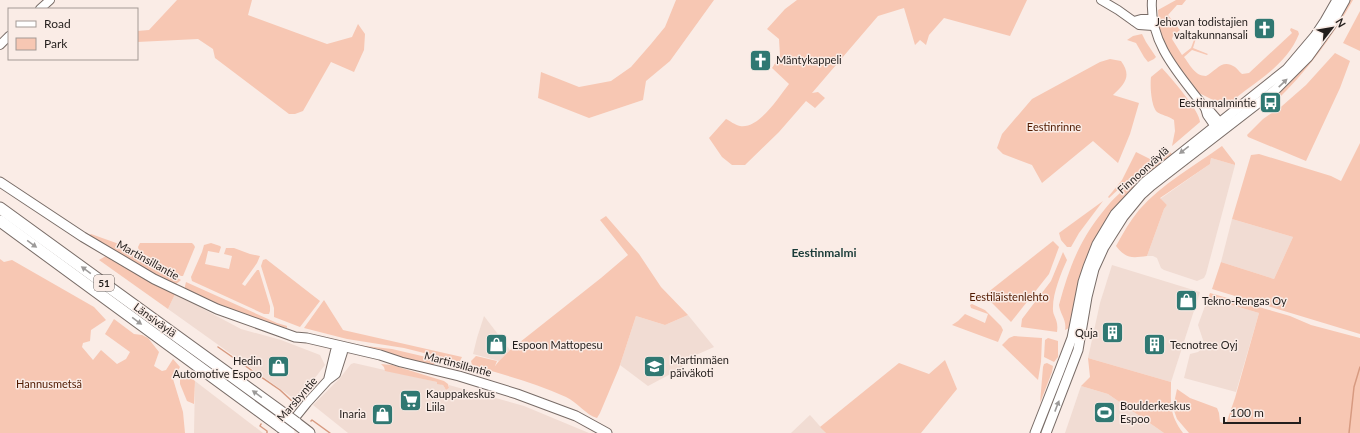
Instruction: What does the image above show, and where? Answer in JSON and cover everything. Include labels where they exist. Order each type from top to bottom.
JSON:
[{"type":"highway","name":"Länsiväylä","points":[[0,208],[309,433]]},
{"type":"highway","name":"Länsiväylä","points":[[0,221],[284,431]]},
{"type":"main road","name":"Finnoonväylä","points":[[1035,433],[1059,372],[1068,363],[1080,341],[1087,297],[1094,269],[1112,232],[1141,195],[1220,128],[1286,69],[1315,36],[1337,0]]},
{"type":"main road","name":"Finnoonväylä","points":[[1220,128],[1275,90],[1308,57],[1331,25],[1345,0]]},
{"type":"main road","name":"Martinsillantie","points":[[0,182],[117,258],[161,282],[217,309],[295,337],[307,344],[340,350],[398,364],[446,378],[496,393],[576,421],[587,423],[607,433]]},
{"type":"main road","name":"Finnoonväylä","points":[[1046,433],[1069,375],[1068,363]]},
{"type":"street","points":[[41,8],[50,0]]},
{"type":"street","points":[[1101,0],[1134,21],[1141,19],[1153,23]]},
{"type":"street","points":[[1152,0],[1151,13],[1157,38],[1168,59],[1204,108],[1207,115],[1220,128]]},
{"type":"street","points":[[1153,23],[1157,0]]},
{"type":"street","points":[[0,45],[8,37]]},
{"type":"street","name":"Marsbyntie","points":[[284,431],[300,410],[328,380],[340,350]]},
{"type":"shaded area","points":[[1211,158],[1235,165],[1206,274],[1204,278],[1197,281],[1164,270],[1161,268],[1157,258],[1147,256],[1164,209],[1167,205],[1160,199],[1210,164]]},
{"type":"shaded area","points":[[1232,219],[1293,237],[1274,279],[1221,262]]},
{"type":"shaded area","points":[[1112,265],[1200,292],[1171,382],[1088,358],[1100,303]]},
{"type":"shaded area","points":[[175,294],[241,329],[281,340],[320,355],[325,365],[297,401],[168,309]]},
{"type":"shaded area","points":[[1208,298],[1259,313],[1236,392],[1184,378],[1190,354],[1198,352],[1203,348],[1204,343],[1198,325]]},
{"type":"shaded area","points":[[688,315],[714,347],[696,355],[678,370],[648,386],[620,365],[636,316],[665,325]]},
{"type":"shaded area","points":[[484,316],[510,350],[499,361],[473,354]]},
{"type":"shaded area","name":"Kauppakeskus Liila","points":[[354,363],[437,382],[443,385],[446,390],[449,388],[449,385],[524,406],[589,433],[348,433],[313,405],[340,378],[351,364]]},
{"type":"shaded area","points":[[195,381],[263,433],[194,433]]},
{"type":"shaded area","points":[[1081,386],[1108,394],[1164,433],[1065,433]]},
{"type":"shaded area","points":[[810,415],[826,433],[791,433]]},
{"type":"green space","points":[[177,0],[252,0],[248,15],[327,44],[352,37],[358,24],[365,34],[364,50],[354,72],[331,62],[303,111],[295,114],[289,114],[215,58],[213,49],[198,39],[138,42],[138,31],[149,30]]},
{"type":"green space","points":[[676,0],[714,0],[670,61],[646,81],[643,100],[589,118],[538,98],[541,72],[579,87],[611,81],[631,67],[665,27]]},
{"type":"green space","points":[[797,0],[1027,0],[1010,36],[944,18],[929,35],[926,45],[920,40],[915,45],[904,8],[878,16],[812,93],[818,92],[825,98],[815,108],[806,101],[779,132],[745,165],[732,165],[722,157],[709,138],[726,119],[740,126],[747,126],[754,123],[768,111],[789,84],[772,68],[780,56],[779,39],[767,29],[785,9]]},
{"type":"green space","points":[[1176,0],[1186,0],[1182,5],[1177,5],[1168,15],[1180,30],[1173,36],[1172,39],[1182,55],[1191,48],[1199,29],[1193,48],[1208,54],[1207,55],[1192,50],[1184,57],[1193,70],[1202,76],[1210,74],[1219,66],[1226,64],[1235,67],[1242,74],[1249,73],[1292,33],[1290,30],[1291,28],[1298,31],[1299,34],[1295,43],[1277,66],[1223,107],[1217,102],[1199,93],[1164,46],[1159,29],[1158,10]]},
{"type":"green space","points":[[1349,0],[1353,0],[1318,54],[1308,67],[1275,102],[1273,100]]},
{"type":"green space","points":[[1360,11],[1360,51],[1343,43]]},
{"type":"green space","points":[[1142,34],[1156,57],[1148,62],[1136,43],[1127,40],[1133,36]]},
{"type":"green space","points":[[1335,53],[1350,61],[1340,88],[1306,161],[1248,137],[1247,135],[1263,119],[1282,106],[1306,85]]},
{"type":"green space","name":"Eestinrinne","points":[[1110,59],[1121,61],[1126,71],[1126,80],[1113,95],[1139,103],[1130,134],[1118,163],[1093,141],[1042,183],[1032,165],[1003,154],[997,148],[1002,134],[1032,99],[1100,62]]},
{"type":"green space","points":[[1162,68],[1195,110],[1200,122],[1172,146],[1175,131],[1174,120],[1157,112],[1153,105],[1151,95],[1151,77]]},
{"type":"green space","points":[[1360,143],[1360,334],[1212,289],[1221,262],[1274,279],[1293,237],[1232,219],[1251,155],[1259,154],[1331,176],[1341,181]]},
{"type":"green space","points":[[1222,146],[1235,165],[1211,158],[1210,164],[1160,198],[1167,205],[1164,209],[1147,256],[1130,257],[1123,253],[1116,246],[1139,210],[1168,184]]},
{"type":"green space","points":[[1136,152],[1154,161],[1109,198],[1108,197],[1122,180]]},
{"type":"green space","points":[[1170,152],[1172,154],[1165,162],[1141,181],[1069,328],[1065,330],[1065,323],[1059,305],[1075,257],[1086,235],[1103,211],[1120,193]]},
{"type":"green space","points":[[1103,201],[1079,233],[1071,247],[1067,247],[1061,240],[1059,233]]},
{"type":"green space","points":[[606,216],[639,254],[661,287],[688,315],[665,325],[636,316],[619,368],[597,418],[566,397],[555,392],[472,365],[471,361],[476,356],[497,361],[495,366],[510,350],[628,255],[600,220]]},
{"type":"green space","points":[[91,234],[119,244],[181,280],[175,285],[172,284],[90,237],[89,235]]},
{"type":"green space","name":"Eestiläistenlehto","points":[[1053,241],[1059,247],[1049,274],[1011,322],[987,298],[987,293]]},
{"type":"green space","points":[[140,243],[192,243],[195,247],[183,276],[181,276],[139,251],[138,247]]},
{"type":"green space","points":[[211,243],[221,247],[219,253],[208,251],[205,264],[229,269],[232,256],[224,254],[226,248],[234,248],[260,256],[257,263],[242,284],[245,286],[257,270],[259,270],[270,306],[269,314],[264,314],[192,281],[191,277],[204,245]]},
{"type":"green space","points":[[1063,252],[1067,260],[1053,301],[1053,313],[1057,324],[1057,332],[1021,327],[1022,319],[1051,281]]},
{"type":"green space","points":[[106,256],[175,294],[168,309],[99,260]]},
{"type":"green space","name":"Hannusmetsä","points":[[0,259],[4,262],[12,260],[94,307],[106,320],[91,330],[90,341],[83,343],[82,347],[93,360],[101,350],[117,364],[126,359],[130,352],[105,334],[114,319],[134,334],[142,335],[148,338],[159,352],[154,366],[162,371],[166,370],[173,359],[180,367],[173,379],[183,412],[185,433],[0,433]]},
{"type":"green space","points":[[266,259],[320,301],[300,327],[274,317],[274,308],[261,266],[263,260]]},
{"type":"green space","points":[[186,282],[277,323],[287,326],[287,328],[261,322],[185,290]]},
{"type":"green space","points":[[1210,293],[1290,316],[1311,325],[1360,338],[1360,433],[1189,433],[1177,419],[1173,408],[1177,389],[1190,398],[1217,408],[1220,422],[1226,424],[1235,398],[1259,313],[1208,298]]},
{"type":"green space","points":[[324,300],[343,330],[462,357],[460,361],[456,361],[404,348],[347,339],[304,328]]},
{"type":"green space","points":[[972,304],[985,310],[1001,326],[1003,330],[998,342],[952,325],[965,314],[985,323],[988,314],[971,308],[970,305]]},
{"type":"green space","points":[[1014,336],[1042,338],[1041,362],[1038,380],[1002,345],[1009,338]]},
{"type":"green space","points":[[1048,338],[1058,341],[1058,357],[1054,362],[1044,357],[1045,340]]},
{"type":"green space","points":[[332,339],[357,345],[392,349],[439,360],[440,363],[436,362],[433,365],[422,364]]},
{"type":"green space","points":[[1088,358],[1171,382],[1171,403],[1173,414],[1183,433],[1164,433],[1108,394],[1081,386],[1090,377]]},
{"type":"green space","points":[[945,360],[957,389],[921,433],[826,433],[820,427],[899,363],[929,374]]},
{"type":"green space","points":[[1047,363],[1053,366],[1052,372],[1040,403],[1043,367],[1044,364]]},
{"type":"green space","points":[[381,364],[392,365],[444,381],[448,384],[449,388],[446,390],[443,385],[437,384],[437,382],[385,371]]},
{"type":"green space","points":[[186,374],[195,381],[194,404],[187,401],[180,384],[180,378]]},
{"type":"waterway","points":[[218,347],[280,390],[293,402]]},
{"type":"waterway","points":[[1349,433],[1354,387],[1360,367]]},
{"type":"waterway","points":[[311,421],[312,420],[330,433]]},
{"type":"waterway","points":[[261,424],[260,426],[267,431],[267,433]]},
{"type":"place","name":"Jehovan todistajien valtakunnansali","points":[[1264,28]]},
{"type":"place","name":"Mäntykappeli","points":[[761,60]]},
{"type":"place","name":"Eestinmalmintie","points":[[1271,103]]},
{"type":"place","name":"Tekno-Rengas Oy","points":[[1186,301]]},
{"type":"place","name":"Quja","points":[[1113,333]]},
{"type":"place","name":"Espoon Mattopesu","points":[[497,345]]},
{"type":"place","name":"Tecnotree Oyj","points":[[1155,345]]},
{"type":"place","name":"Martinmäen päiväkoti","points":[[654,366]]},
{"type":"place","name":"Hedin Automotive Espoo","points":[[278,367]]},
{"type":"place","name":"Kauppakeskus Liila","points":[[410,400]]},
{"type":"place","name":"Boulderkeskus Espoo","points":[[1104,412]]},
{"type":"place","name":"Inaria","points":[[382,414]]},
{"type":"district","name":"Eestinmalmi","points":[[824,253]]}]
